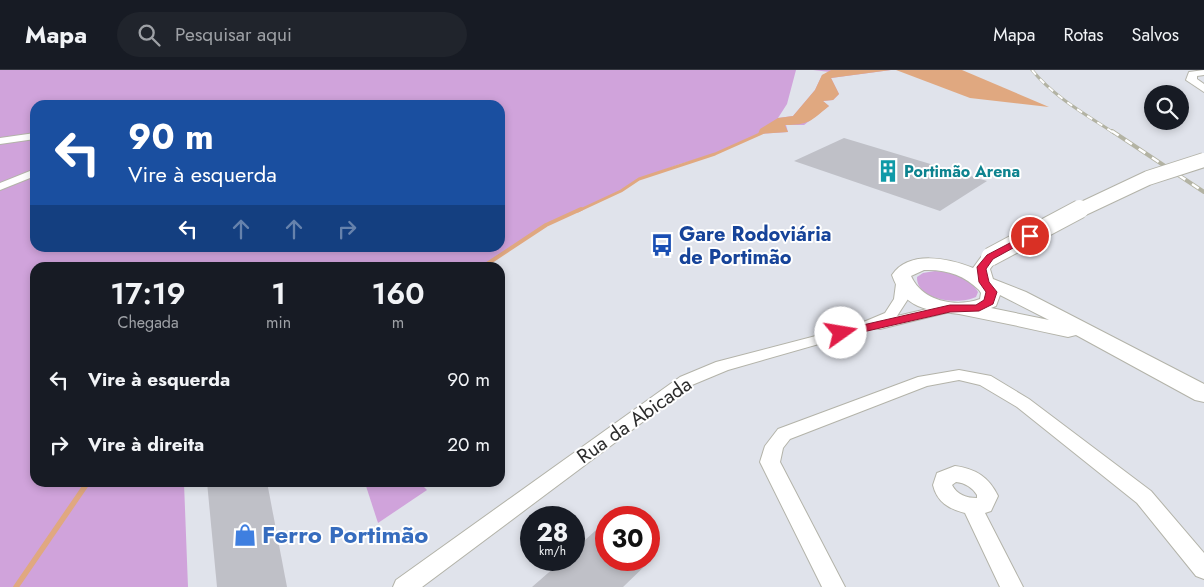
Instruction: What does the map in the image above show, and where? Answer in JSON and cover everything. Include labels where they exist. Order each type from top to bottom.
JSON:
[{"type":"main road","points":[[1204,72],[1192,75],[1204,89]]},
{"type":"main road","points":[[1113,346],[1038,324],[955,309],[920,299],[903,284],[901,276],[906,269],[917,265],[944,265],[990,257],[1120,189],[1155,175],[1204,160]]},
{"type":"main road","points":[[955,309],[979,308],[989,302],[991,292],[984,282],[981,269],[990,257]]},
{"type":"main road","points":[[944,265],[971,273],[984,282],[1019,296],[1204,394]]},
{"type":"street","points":[[0,141],[30,137]]},
{"type":"street","points":[[0,187],[30,174]]},
{"type":"street","name":"Rua da Abicada","points":[[404,587],[686,381],[722,366],[859,329],[890,316],[901,299],[903,284]]},
{"type":"street","points":[[859,329],[955,309]]},
{"type":"street","points":[[834,587],[770,462],[774,446],[784,434],[924,381],[959,375],[985,380],[1022,403],[1071,438],[1144,497],[1204,569]]},
{"type":"street","points":[[972,507],[1012,587]]},
{"type":"shaded area","points":[[0,70],[796,70],[787,104],[778,118],[793,116],[815,90],[822,75],[830,72],[813,70],[891,70],[831,78],[839,94],[833,100],[823,101],[829,106],[804,125],[786,125],[788,132],[758,134],[715,154],[639,179],[621,191],[546,225],[505,251],[505,100],[30,100],[30,252],[504,252],[489,262],[30,262],[30,487],[184,487],[188,587],[0,587]]},
{"type":"shaded area","points":[[831,70],[891,70],[831,78],[839,94],[833,100],[823,101],[829,106],[818,115],[805,123],[785,125],[788,132],[758,134],[760,129],[778,118],[793,116],[815,90],[822,75]]},
{"type":"shaded area","points":[[896,70],[962,70],[1049,107],[970,98]]},
{"type":"shaded area","points":[[935,271],[948,272],[970,282],[978,292],[976,297],[960,301],[950,301],[931,296],[919,285],[917,277],[923,273]]},
{"type":"shaded area","points":[[366,487],[424,487],[427,490],[378,523]]},
{"type":"building","name":"Portimão Arena","points":[[844,138],[987,181],[940,211],[794,161]]},
{"type":"building","name":"Ferro Portimão","points":[[207,487],[268,487],[287,587],[217,587]]},
{"type":"building","points":[[595,531],[595,571],[640,571],[623,587],[532,587],[550,571],[585,571],[585,540]]},
{"type":"waterway","points":[[578,211],[621,191],[639,179],[715,154],[764,132]]},
{"type":"waterway","points":[[490,262],[546,225],[581,209]]},
{"type":"waterway","points":[[16,587],[85,487]]},
{"type":"railway","points":[[1032,70],[1060,97],[1114,133]]},
{"type":"railway","points":[[1112,131],[1204,192]]},
{"type":"place","name":"Portimão Arena","points":[[888,171]]},
{"type":"place","name":"Gare Rodoviária de Portimão","points":[[662,245]]},
{"type":"place","name":"Ferro Portimão","points":[[245,535]]},
{"type":"route","points":[[841,333],[927,315],[950,308],[961,310],[979,308],[989,302],[991,292],[984,282],[981,269],[990,257],[1030,236]]}]
